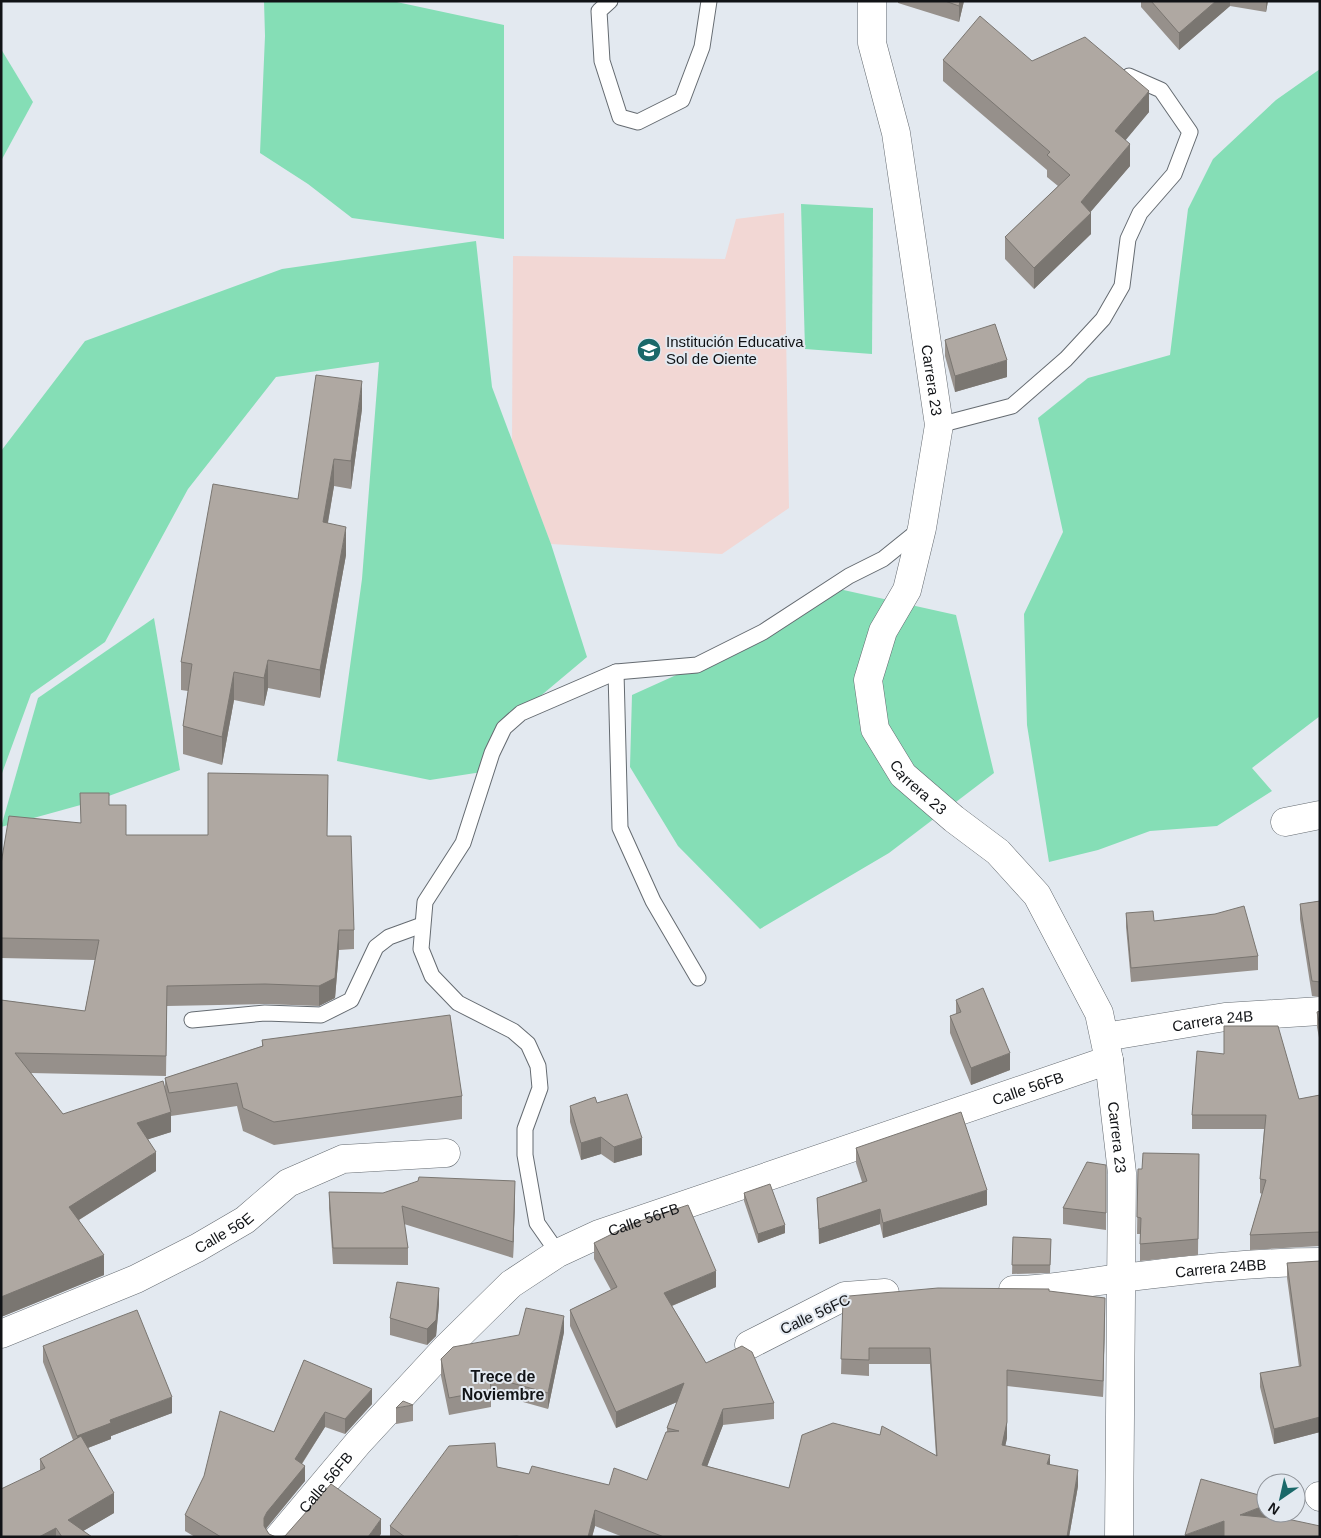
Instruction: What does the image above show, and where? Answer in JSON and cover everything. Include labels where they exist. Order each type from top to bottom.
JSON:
[{"type":"street","name":"Carrera 23","points":[[872,1],[872,43],[896,133],[939,425],[922,528],[907,590],[883,630],[868,680],[875,729],[903,775],[954,819],[998,852],[1037,895],[1099,1013],[1107,1048],[1122,1173],[1119,1537]]},
{"type":"street","points":[[1285,822],[1320,815]]},
{"type":"street","name":"Carrera 24B","points":[[1107,1048],[1225,1017],[1320,1011]]},
{"type":"street","name":"Calle 56FB","points":[[279,1537],[358,1443],[445,1349],[511,1284],[558,1253],[599,1234],[1107,1048]]},
{"type":"street","name":"Calle 56E","points":[[1,1334],[136,1279],[197,1248],[244,1220],[288,1183],[343,1159],[446,1153]]},
{"type":"street","name":"Carrera 24BB","points":[[1122,1278],[1288,1262],[1320,1262]]},
{"type":"street","points":[[985,1289],[1044,1290],[1122,1278]]},
{"type":"street","name":"Calle 56FC","points":[[749,1345],[845,1296],[910,1291]]},
{"type":"lane","points":[[610,1],[599,11],[602,61],[620,117],[638,122],[682,100],[702,48],[709,1]]},
{"type":"lane","points":[[939,425],[1012,406],[1066,359],[1103,319],[1122,286],[1128,239],[1140,213],[1174,174],[1190,132],[1161,90],[1129,76]]},
{"type":"lane","points":[[558,1253],[536,1223],[525,1155],[525,1129],[540,1088],[538,1066],[528,1044],[513,1031],[458,1003],[432,976],[422,949],[422,925],[425,902],[463,843],[492,752],[504,728],[521,713],[616,672],[697,665],[763,632],[849,576],[883,559],[922,528]]},
{"type":"lane","points":[[616,672],[620,828],[653,901],[698,978]]},
{"type":"lane","points":[[192,1020],[265,1013],[321,1014],[351,1000],[376,947],[389,937],[422,925]]},
{"type":"shaded area","name":"Institución Educativa Sol de Oiente","points":[[784,213],[789,508],[722,554],[551,544],[512,442],[513,256],[725,259],[736,219]]},
{"type":"green space","points":[[264,1],[392,1],[504,25],[504,239],[352,218],[308,184],[260,153],[265,36]]},
{"type":"green space","points":[[1,49],[33,102],[1,161]]},
{"type":"green space","points":[[1320,69],[1320,716],[1252,768],[1272,791],[1217,826],[1150,831],[1098,850],[1049,862],[1027,725],[1024,614],[1063,532],[1038,418],[1088,378],[1170,355],[1188,209],[1213,159],[1276,100]]},
{"type":"green space","points":[[801,204],[873,208],[872,354],[805,349]]},
{"type":"green space","points":[[476,241],[492,387],[551,544],[587,657],[507,724],[495,770],[430,780],[337,761],[362,579],[379,362],[276,377],[188,489],[105,642],[31,694],[1,776],[1,451],[85,341],[282,269]]},
{"type":"green space","points":[[830,587],[956,615],[994,773],[889,853],[760,929],[678,846],[630,767],[632,695],[705,662]]},
{"type":"green space","points":[[154,618],[180,770],[95,801],[1,827],[38,698]]},
{"type":"building","points":[[945,1],[960,1],[959,6]]},
{"type":"building","points":[[1151,1],[1216,1],[1179,33]]},
{"type":"building","points":[[980,16],[1032,61],[1085,37],[1149,91],[1115,131],[1130,144],[1081,202],[1091,213],[1034,268],[1005,237],[1070,175],[1047,155],[1050,152],[943,60]]},
{"type":"building","points":[[995,324],[1007,360],[955,376],[945,340]]},
{"type":"building","points":[[316,375],[362,381],[351,461],[334,459],[323,522],[346,527],[320,670],[268,660],[264,678],[234,672],[222,737],[183,726],[192,664],[181,662],[213,484],[298,499]]},
{"type":"building","points":[[208,773],[328,775],[327,836],[351,836],[354,930],[339,930],[335,978],[319,986],[265,984],[167,986],[166,1056],[15,1053],[63,1114],[163,1081],[171,1112],[137,1123],[156,1152],[69,1207],[104,1255],[1,1297],[1,1000],[85,1011],[99,940],[1,938],[1,864],[9,816],[81,823],[80,793],[109,793],[109,805],[126,805],[126,835],[208,835]]},
{"type":"building","points":[[1320,901],[1320,982],[1312,981],[1300,904]]},
{"type":"building","points":[[1244,906],[1258,956],[1131,968],[1126,913],[1153,911],[1154,921],[1215,914]]},
{"type":"building","points":[[983,988],[1010,1053],[971,1068],[950,1016],[961,1012],[956,1000]]},
{"type":"building","points":[[1320,1011],[1320,1028],[1317,1012]]},
{"type":"building","points":[[450,1015],[462,1096],[274,1122],[243,1108],[237,1083],[169,1093],[165,1078],[263,1046],[262,1040]]},
{"type":"building","points":[[1224,1026],[1278,1026],[1299,1099],[1320,1095],[1320,1232],[1250,1235],[1266,1180],[1260,1179],[1266,1115],[1192,1115],[1197,1051],[1224,1054]]},
{"type":"building","points":[[627,1094],[642,1138],[614,1147],[601,1137],[581,1143],[570,1106],[595,1097],[597,1103]]},
{"type":"building","points":[[961,1112],[987,1190],[883,1223],[880,1209],[819,1229],[817,1198],[867,1181],[856,1148]]},
{"type":"building","points":[[1143,1153],[1199,1154],[1198,1239],[1140,1244],[1141,1218],[1137,1217],[1138,1169],[1142,1169]]},
{"type":"building","points":[[1087,1162],[1106,1165],[1106,1213],[1063,1208]]},
{"type":"building","points":[[419,1177],[515,1181],[513,1242],[402,1206],[408,1248],[333,1248],[329,1192],[383,1193],[418,1181]]},
{"type":"building","points":[[770,1184],[785,1225],[758,1234],[744,1193]]},
{"type":"building","points":[[688,1205],[716,1271],[664,1293],[706,1363],[742,1346],[752,1352],[774,1403],[723,1409],[702,1465],[789,1488],[802,1435],[833,1423],[880,1435],[882,1426],[937,1456],[930,1348],[869,1348],[869,1360],[841,1359],[843,1299],[849,1296],[938,1288],[1049,1289],[1049,1291],[1105,1298],[1103,1381],[1007,1370],[1007,1422],[1002,1445],[1050,1455],[1047,1464],[1078,1470],[1067,1537],[664,1537],[595,1510],[588,1537],[405,1537],[390,1526],[449,1446],[495,1443],[497,1467],[529,1474],[532,1466],[609,1485],[614,1468],[647,1480],[666,1432],[679,1431],[667,1428],[684,1383],[616,1412],[570,1310],[617,1287],[594,1243],[634,1223]]},
{"type":"building","points":[[1013,1237],[1051,1239],[1050,1265],[1012,1265]]},
{"type":"building","points":[[1320,1261],[1320,1417],[1274,1429],[1260,1373],[1301,1366],[1287,1263]]},
{"type":"building","points":[[397,1282],[439,1288],[436,1320],[427,1329],[390,1318]]},
{"type":"building","points":[[526,1308],[564,1316],[548,1393],[490,1377],[491,1390],[449,1398],[441,1359],[453,1347],[519,1335]]},
{"type":"building","points":[[137,1310],[172,1397],[110,1420],[111,1423],[77,1436],[43,1346]]},
{"type":"building","points":[[304,1360],[372,1389],[345,1419],[325,1412],[295,1459],[305,1466],[264,1518],[264,1526],[269,1534],[276,1537],[221,1537],[185,1515],[204,1476],[220,1411],[274,1432]]},
{"type":"building","points":[[403,1401],[413,1405],[396,1408]]},
{"type":"building","points":[[81,1436],[114,1493],[68,1520],[92,1537],[62,1537],[56,1528],[39,1537],[1,1537],[1,1489],[45,1468],[40,1459]]},
{"type":"building","points":[[1201,1479],[1256,1494],[1256,1509],[1240,1515],[1256,1517],[1256,1523],[1306,1523],[1320,1526],[1320,1537],[1224,1537],[1224,1521],[1185,1535]]},
{"type":"building","points":[[331,1484],[381,1519],[368,1537],[279,1537],[285,1536]]},
{"type":"place","name":"Institución Educativa Sol de Oiente","points":[[649,350]]},
{"type":"district","name":"Trece de Noviembre","points":[[503,1385]]}]
